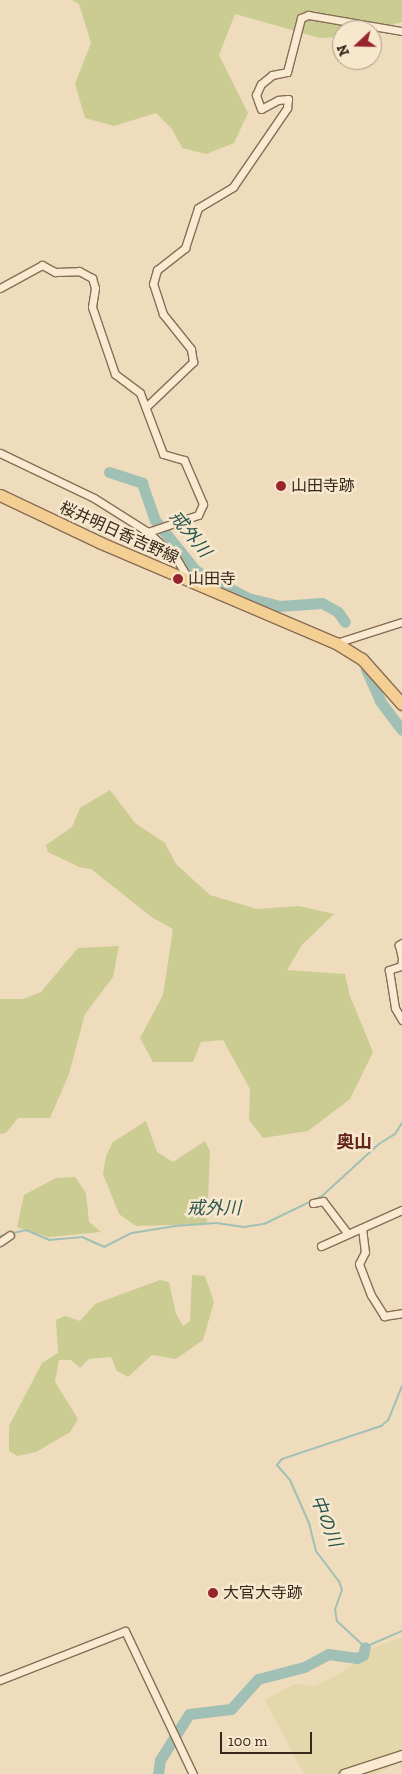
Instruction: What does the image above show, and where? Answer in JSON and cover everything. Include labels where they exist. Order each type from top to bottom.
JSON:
[{"type":"main road","name":"桜井明日香吉野線","points":[[0,495],[190,582],[336,643],[362,659],[402,704]]},
{"type":"street","points":[[147,406],[193,362],[191,349],[163,314],[153,284],[157,270],[185,248],[198,208],[233,187],[287,108],[288,99],[278,100],[262,110],[256,95],[260,84],[272,75],[287,72],[301,18],[308,15],[402,31]]},
{"type":"street","points":[[0,288],[42,265],[55,272],[79,271],[92,278],[95,288],[92,307],[115,374],[140,393],[147,406],[163,454],[184,460],[203,504],[198,515],[148,532]]},
{"type":"street","points":[[0,453],[94,498],[148,532],[176,558],[190,582]]},
{"type":"street","points":[[336,643],[402,622]]},
{"type":"street","points":[[402,943],[399,945],[402,958],[401,966],[389,970],[395,1008],[402,1020]]},
{"type":"street","points":[[313,1203],[323,1201],[348,1234]]},
{"type":"street","points":[[321,1246],[402,1210]]},
{"type":"street","points":[[362,1228],[365,1252],[359,1264],[371,1295],[384,1316],[402,1313]]},
{"type":"street","points":[[0,1242],[10,1234]]},
{"type":"street","points":[[0,1680],[125,1631],[193,1774]]},
{"type":"street","points":[[344,1774],[402,1755]]},
{"type":"shaded area","points":[[402,1637],[402,1770],[399,1763],[376,1774],[304,1774],[265,1700],[294,1684],[315,1686],[343,1672],[373,1648]]},
{"type":"green space","points":[[72,0],[402,0],[402,22],[382,27],[382,20],[332,20],[332,37],[320,38],[235,14],[219,55],[248,113],[234,143],[206,154],[182,148],[172,129],[156,113],[114,126],[85,118],[75,84],[91,43],[79,4]]},
{"type":"green space","points":[[110,790],[135,823],[165,843],[176,864],[210,895],[257,909],[299,906],[334,914],[302,945],[287,970],[345,974],[350,996],[373,1052],[350,1099],[308,1131],[263,1138],[249,1120],[250,1089],[223,1040],[201,1042],[193,1062],[153,1062],[140,1038],[163,995],[173,929],[153,918],[91,869],[79,867],[48,852],[46,845],[72,827],[80,808]]},
{"type":"green space","points":[[119,946],[113,977],[85,1014],[69,1074],[50,1118],[18,1118],[6,1133],[0,1134],[0,999],[23,999],[41,992],[78,948]]},
{"type":"green space","points":[[146,1121],[157,1152],[173,1162],[205,1141],[210,1151],[207,1224],[136,1226],[119,1214],[103,1174],[106,1156],[113,1142]]},
{"type":"green space","points":[[75,1177],[86,1193],[89,1222],[101,1232],[48,1237],[17,1227],[24,1195],[56,1178]]},
{"type":"green space","points":[[192,1275],[205,1276],[214,1302],[203,1340],[176,1359],[152,1355],[128,1377],[117,1371],[111,1357],[89,1359],[80,1368],[71,1360],[59,1360],[55,1382],[78,1419],[70,1432],[36,1452],[17,1456],[9,1451],[9,1426],[42,1363],[58,1353],[56,1320],[65,1316],[80,1321],[95,1304],[160,1280],[169,1282],[176,1314],[183,1326],[190,1321]]},
{"type":"waterway","name":"戒外川","points":[[109,472],[142,483],[155,520],[196,571],[248,598],[279,606],[322,603],[338,612],[345,622]]},
{"type":"waterway","name":"戒外川","points":[[366,669],[380,701],[402,730]]},
{"type":"waterway","name":"戒外川","points":[[0,1236],[26,1230],[49,1240],[82,1237],[104,1247],[132,1233],[175,1226],[216,1223],[244,1227],[264,1224],[322,1196],[379,1144],[395,1134],[402,1123]]},
{"type":"waterway","name":"中の川","points":[[402,1386],[388,1420],[381,1426],[282,1459],[277,1465],[290,1480],[309,1523],[316,1551],[339,1581],[342,1590],[335,1609],[337,1621],[365,1647],[402,1631]]},
{"type":"waterway","name":"中の川","points":[[158,1774],[160,1760],[189,1714],[231,1709],[258,1679],[304,1667],[328,1654],[357,1658],[363,1655],[365,1647]]},
{"type":"place","name":"山田寺跡","points":[[281,486]]},
{"type":"place","name":"山田寺","points":[[178,579]]},
{"type":"place","name":"大官大寺跡","points":[[213,1593]]},
{"type":"district","name":"奥山","points":[[354,1142]]}]
